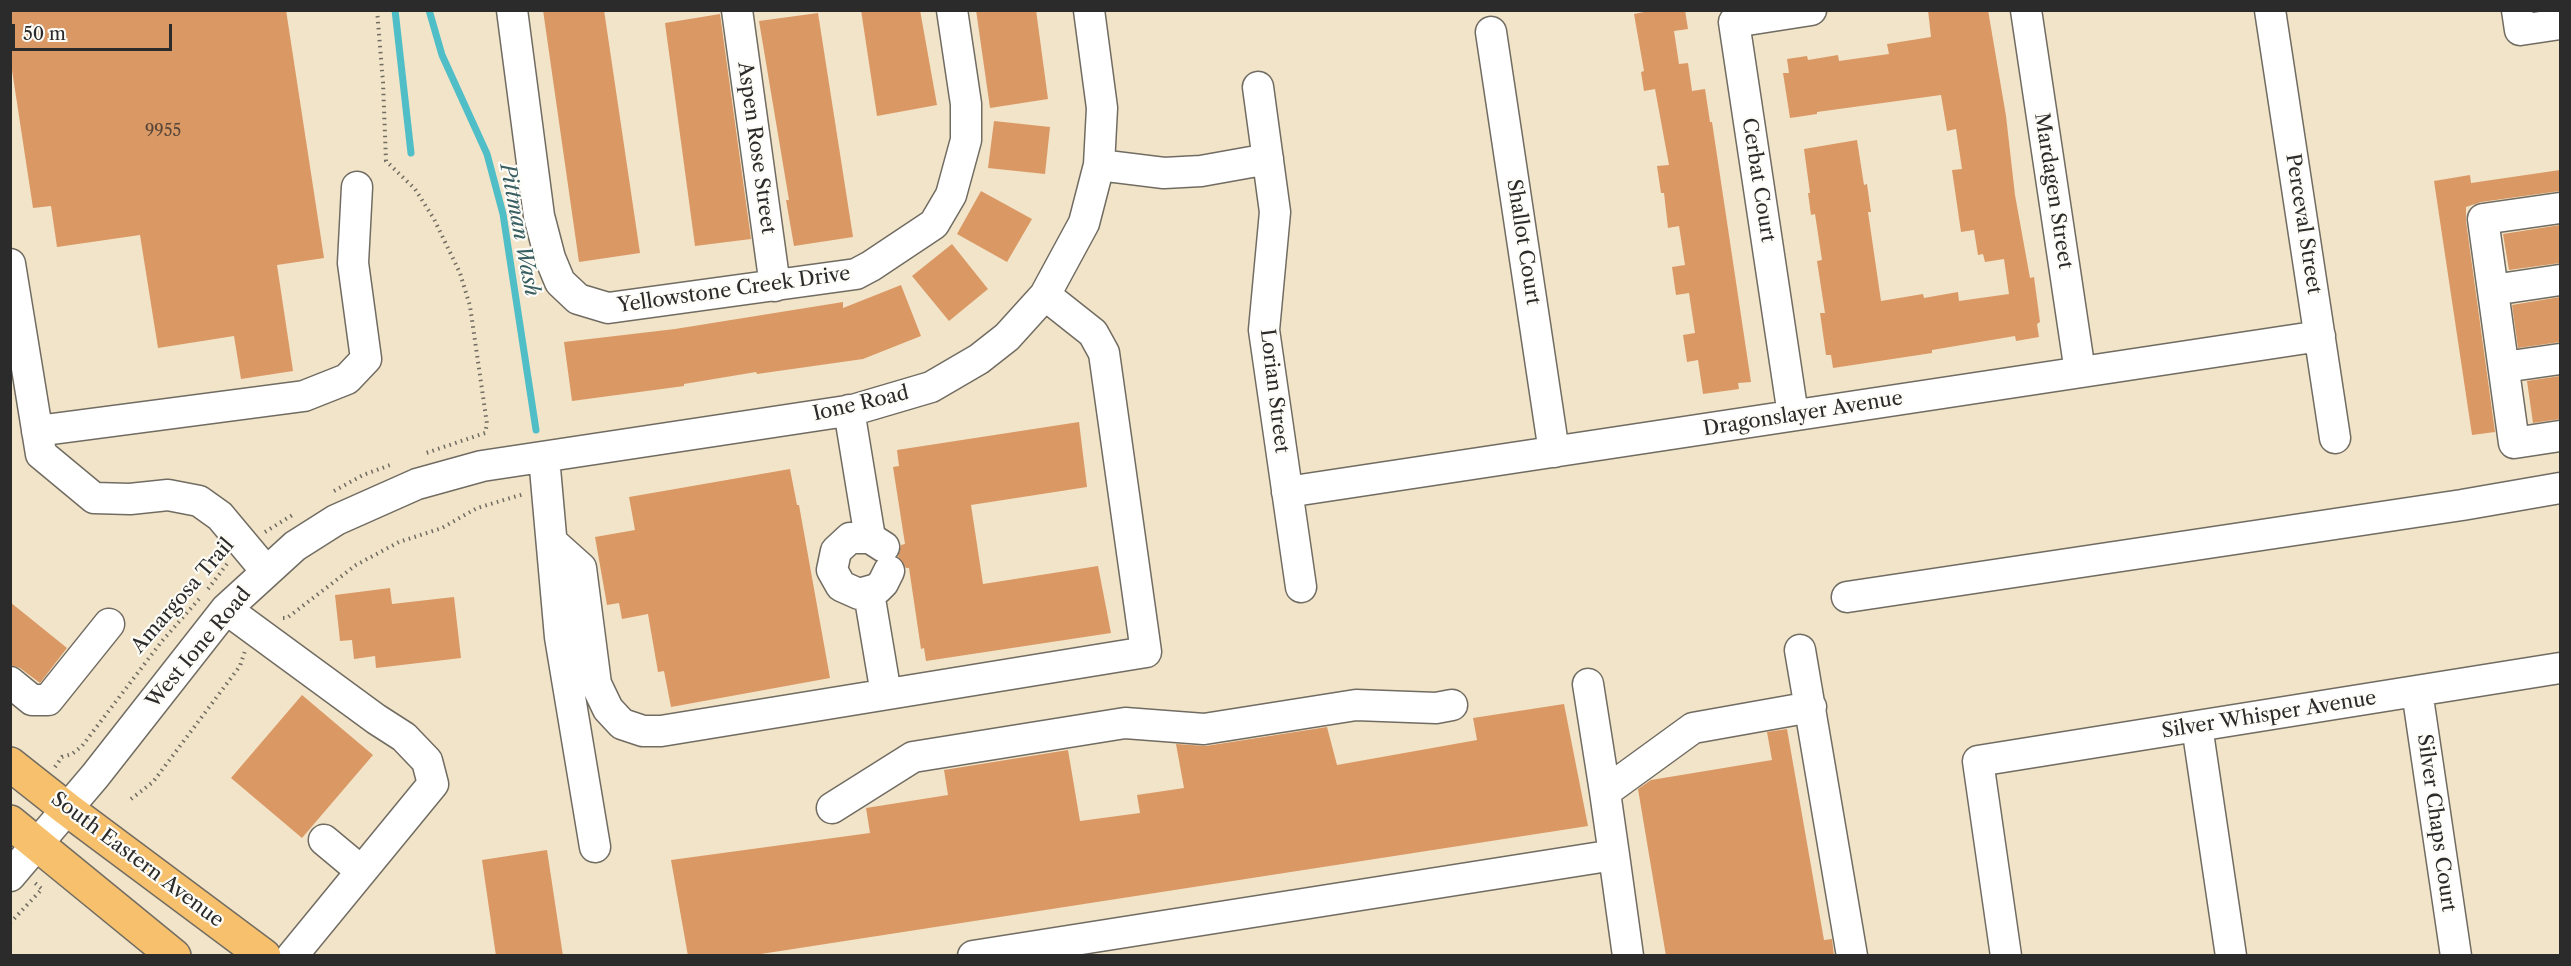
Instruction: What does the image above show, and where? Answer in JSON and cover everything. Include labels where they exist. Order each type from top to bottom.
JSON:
[{"type":"main road","name":"South Eastern Avenue","points":[[10,764],[264,956]]},
{"type":"main road","points":[[10,822],[174,956]]},
{"type":"street","name":"Yellowstone Creek Drive","points":[[512,10],[539,216],[550,258],[560,282],[579,299],[608,308],[856,274],[934,224],[951,195],[966,140],[966,104],[952,10]]},
{"type":"street","name":"Aspen Rose Street","points":[[737,10],[775,286]]},
{"type":"street","name":"Ione Road","points":[[505,462],[839,412],[931,387],[970,364],[1006,337],[1045,295],[1084,223],[1099,165],[1102,108],[1089,10]]},
{"type":"street","name":"Cerbat Court","points":[[1793,415],[1734,22],[1811,10]]},
{"type":"street","name":"Mardagen Street","points":[[2026,10],[2080,372]]},
{"type":"street","name":"Perceval Street","points":[[2270,10],[2335,438]]},
{"type":"street","points":[[2518,20],[2560,24]]},
{"type":"street","name":"Shallot Court","points":[[1491,32],[1554,452]]},
{"type":"street","name":"Lorian Street","points":[[1258,87],[1275,213],[1264,330],[1301,587]]},
{"type":"street","points":[[1099,165],[1164,173],[1201,171],[1268,159]]},
{"type":"street","points":[[37,431],[304,396],[347,379],[366,359],[353,263],[357,187]]},
{"type":"street","points":[[2560,208],[2483,219],[2514,443],[2560,436]]},
{"type":"street","points":[[10,264],[41,454],[94,498],[130,500],[168,495],[200,501],[220,516],[266,571]]},
{"type":"street","points":[[2493,290],[2560,280]]},
{"type":"street","points":[[552,542],[580,568],[596,684],[608,709],[622,724],[643,731],[662,731],[1146,652],[1104,353],[1093,333],[1045,295]]},
{"type":"street","name":"Dragonslayer Avenue","points":[[1287,492],[2320,336]]},
{"type":"street","points":[[2504,368],[2560,359]]},
{"type":"street","points":[[839,412],[884,583],[869,593],[850,592],[835,579],[832,570],[836,551],[873,548]]},
{"type":"street","points":[[544,457],[560,637],[595,847]]},
{"type":"street","name":"West Ione Road","points":[[10,876],[67,809],[226,609],[295,546],[336,520],[417,484],[505,462]]},
{"type":"street","points":[[1847,597],[2462,506],[2560,488]]},
{"type":"street","points":[[869,593],[886,694]]},
{"type":"street","points":[[226,609],[404,737],[427,761],[433,784],[360,870],[292,956]]},
{"type":"street","points":[[10,682],[32,700],[48,700],[110,624]]},
{"type":"street","points":[[1800,650],[1852,956]]},
{"type":"street","name":"Silver Whisper Avenue","points":[[2006,956],[1978,761],[2560,668]]},
{"type":"street","points":[[1588,684],[1628,956]]},
{"type":"street","name":"Silver Chaps Court","points":[[2417,691],[2456,956]]},
{"type":"street","points":[[832,808],[913,757],[1125,723],[1204,729],[1356,705],[1436,708],[1452,705]]},
{"type":"street","points":[[1605,792],[1694,728],[1811,707]]},
{"type":"street","points":[[2197,726],[2231,956]]},
{"type":"street","points":[[324,840],[360,870]]},
{"type":"street","points":[[978,955],[1614,855]]},
{"type":"path","points":[[377,10],[386,161],[415,189],[434,219],[460,273],[470,306],[487,424],[485,433],[417,456]]},
{"type":"path","points":[[332,492],[363,475],[395,464]]},
{"type":"path","points":[[274,619],[287,618],[356,565],[399,542],[442,528],[477,508],[528,493]]},
{"type":"path","name":"Amargosa Trail","points":[[40,788],[62,757],[72,754],[82,746],[162,640],[227,564],[245,547],[301,509]]},
{"type":"path","points":[[131,798],[153,782],[240,666],[245,651]]},
{"type":"path","points":[[10,949],[11,956]]},
{"type":"building","points":[[10,10],[286,10],[324,258],[277,265],[293,371],[241,379],[234,336],[158,348],[140,235],[57,247],[51,206],[33,208],[10,57]]},
{"type":"building","points":[[543,10],[604,10],[640,253],[579,262]]},
{"type":"building","points":[[861,10],[920,10],[937,105],[877,116]]},
{"type":"building","points":[[976,10],[1036,10],[1048,99],[990,108]]},
{"type":"building","points":[[1654,10],[1685,10],[1688,29],[1674,31],[1679,64],[1688,63],[1692,91],[1705,89],[1751,382],[1738,383],[1739,389],[1703,394],[1698,360],[1687,362],[1683,335],[1695,333],[1689,293],[1676,295],[1672,267],[1685,265],[1679,226],[1668,228],[1664,193],[1661,193],[1657,166],[1669,165],[1655,89],[1644,91],[1641,72],[1644,71],[1634,14]]},
{"type":"building","points":[[1928,10],[1988,10],[2006,116],[2015,195],[2030,278],[2034,277],[2040,322],[2037,324],[2039,337],[2016,341],[2015,336],[1932,350],[1932,353],[1833,368],[1831,355],[1826,355],[1820,313],[1825,313],[1817,261],[1822,260],[1815,214],[1811,215],[1804,149],[1857,140],[1864,185],[1867,184],[1871,212],[1868,212],[1881,301],[1923,294],[1924,298],[1958,292],[1959,301],[2009,294],[2004,259],[1985,262],[1983,254],[1978,255],[1974,230],[1961,232],[1952,170],[1962,169],[1956,129],[1947,131],[1941,95],[1817,112],[1817,114],[1790,118],[1783,73],[1789,73],[1787,59],[1807,56],[1808,60],[1838,55],[1839,61],[1889,54],[1887,44],[1931,37]]},
{"type":"building","points":[[818,13],[853,237],[794,246],[786,200],[789,200],[759,21]]},
{"type":"building","points":[[720,14],[751,239],[695,246],[665,23]]},
{"type":"building","points":[[994,121],[1050,127],[1045,174],[988,168]]},
{"type":"building","points":[[2560,170],[2560,191],[2481,202],[2466,207],[2495,432],[2472,435],[2434,181],[2470,175],[2471,183]]},
{"type":"building","points":[[981,191],[1032,219],[1007,262],[957,234]]},
{"type":"building","points":[[2560,225],[2560,263],[2509,270],[2503,234]]},
{"type":"building","points":[[952,244],[988,289],[949,321],[912,276]]},
{"type":"building","points":[[901,285],[921,336],[863,359],[757,374],[756,372],[684,384],[684,386],[572,401],[564,342],[675,329],[843,302],[843,308]]},
{"type":"building","points":[[2560,297],[2560,342],[2518,348],[2512,305]]},
{"type":"building","points":[[2560,376],[2560,419],[2533,423],[2527,381]]},
{"type":"building","points":[[1079,422],[1087,487],[971,505],[983,584],[1098,566],[1111,633],[926,661],[924,648],[921,649],[909,568],[906,568],[898,557],[901,545],[905,544],[893,467],[899,466],[897,450]]},
{"type":"building","points":[[790,469],[797,505],[799,505],[830,678],[671,707],[664,671],[658,672],[648,614],[622,619],[619,603],[607,605],[595,537],[635,530],[629,497]]},
{"type":"building","points":[[390,588],[392,604],[454,597],[461,658],[376,668],[375,656],[354,659],[352,640],[340,641],[335,595]]},
{"type":"building","points":[[10,602],[67,648],[40,683],[20,668],[10,665]]},
{"type":"building","points":[[302,695],[373,755],[302,838],[231,778]]},
{"type":"building","points":[[1564,704],[1588,826],[748,956],[688,956],[671,860],[870,833],[866,808],[948,795],[944,770],[1068,750],[1080,821],[1140,813],[1137,795],[1184,788],[1176,744],[1206,746],[1327,727],[1337,765],[1477,740],[1473,718]]},
{"type":"building","points":[[1787,729],[1824,940],[1832,939],[1834,956],[1666,956],[1638,789],[1651,780],[1772,760],[1767,732]]},
{"type":"building","points":[[547,850],[563,956],[496,956],[482,860]]},
{"type":"waterway","name":"Pittman Wash","points":[[395,10],[411,153]]},
{"type":"waterway","name":"Pittman Wash","points":[[429,10],[442,55],[487,154],[503,214],[536,430]]}]
